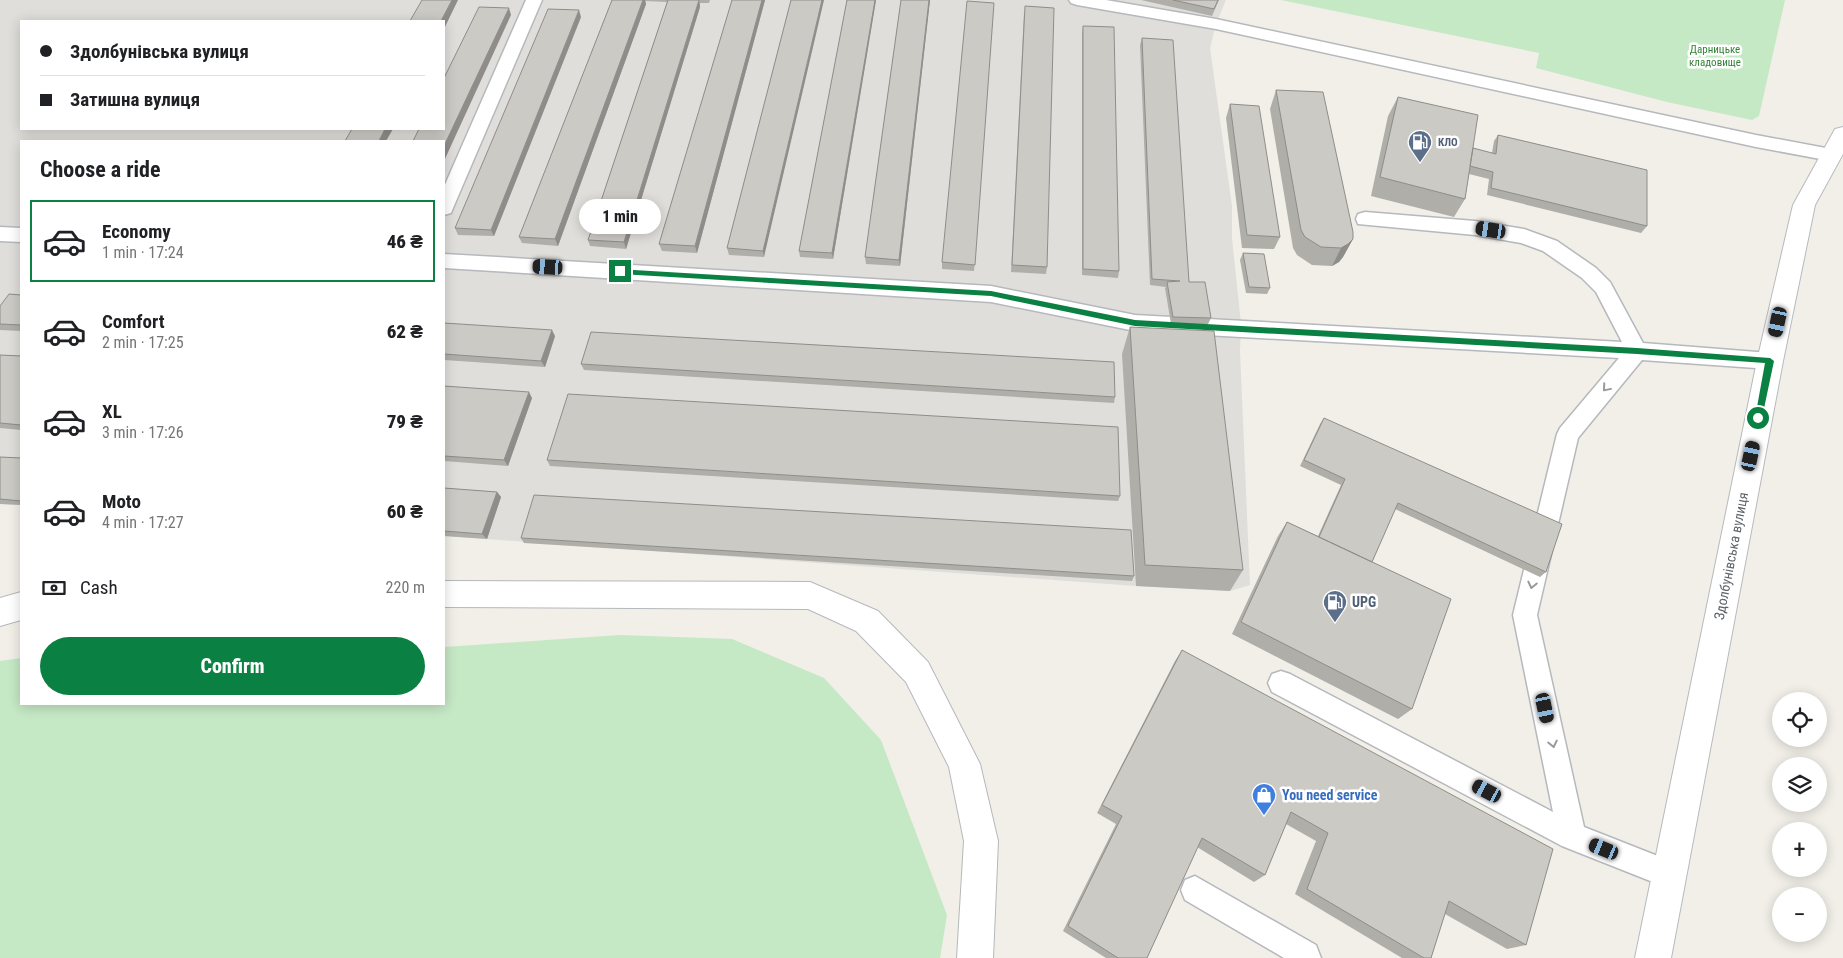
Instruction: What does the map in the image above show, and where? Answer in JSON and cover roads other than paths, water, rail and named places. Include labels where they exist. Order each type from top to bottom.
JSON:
[{"type":"street","name":"Здолбунівська вулиця","points":[[1653,958],[1770,361],[1804,205],[1837,156],[1843,134]]},
{"type":"street","points":[[445,594],[810,596],[868,621],[917,672],[964,764],[981,841],[975,958]]},
{"type":"street","points":[[0,612],[20,606]]},
{"type":"lane","points":[[445,206],[534,0]]},
{"type":"lane","points":[[1077,0],[1216,24],[1746,139],[1837,156]]},
{"type":"lane","points":[[1365,219],[1474,228],[1524,236],[1550,246],[1589,274],[1603,287],[1637,351]]},
{"type":"lane","points":[[0,234],[20,236]]},
{"type":"lane","points":[[445,261],[991,294],[1135,323],[1637,351],[1770,361]]},
{"type":"lane","points":[[1572,836],[1525,615],[1568,434],[1637,351]]},
{"type":"lane","points":[[1281,683],[1572,836],[1668,874]]},
{"type":"lane","points":[[1195,890],[1306,955],[1307,958]]},
{"type":"place","name":"КЛО","points":[[1420,163]]},
{"type":"place","name":"UPG","points":[[1335,623]]},
{"type":"place","name":"You need service","points":[[1264,816]]},
{"type":"park label","name":"Дарницьке кладовище","points":[[1715,55]]}]
